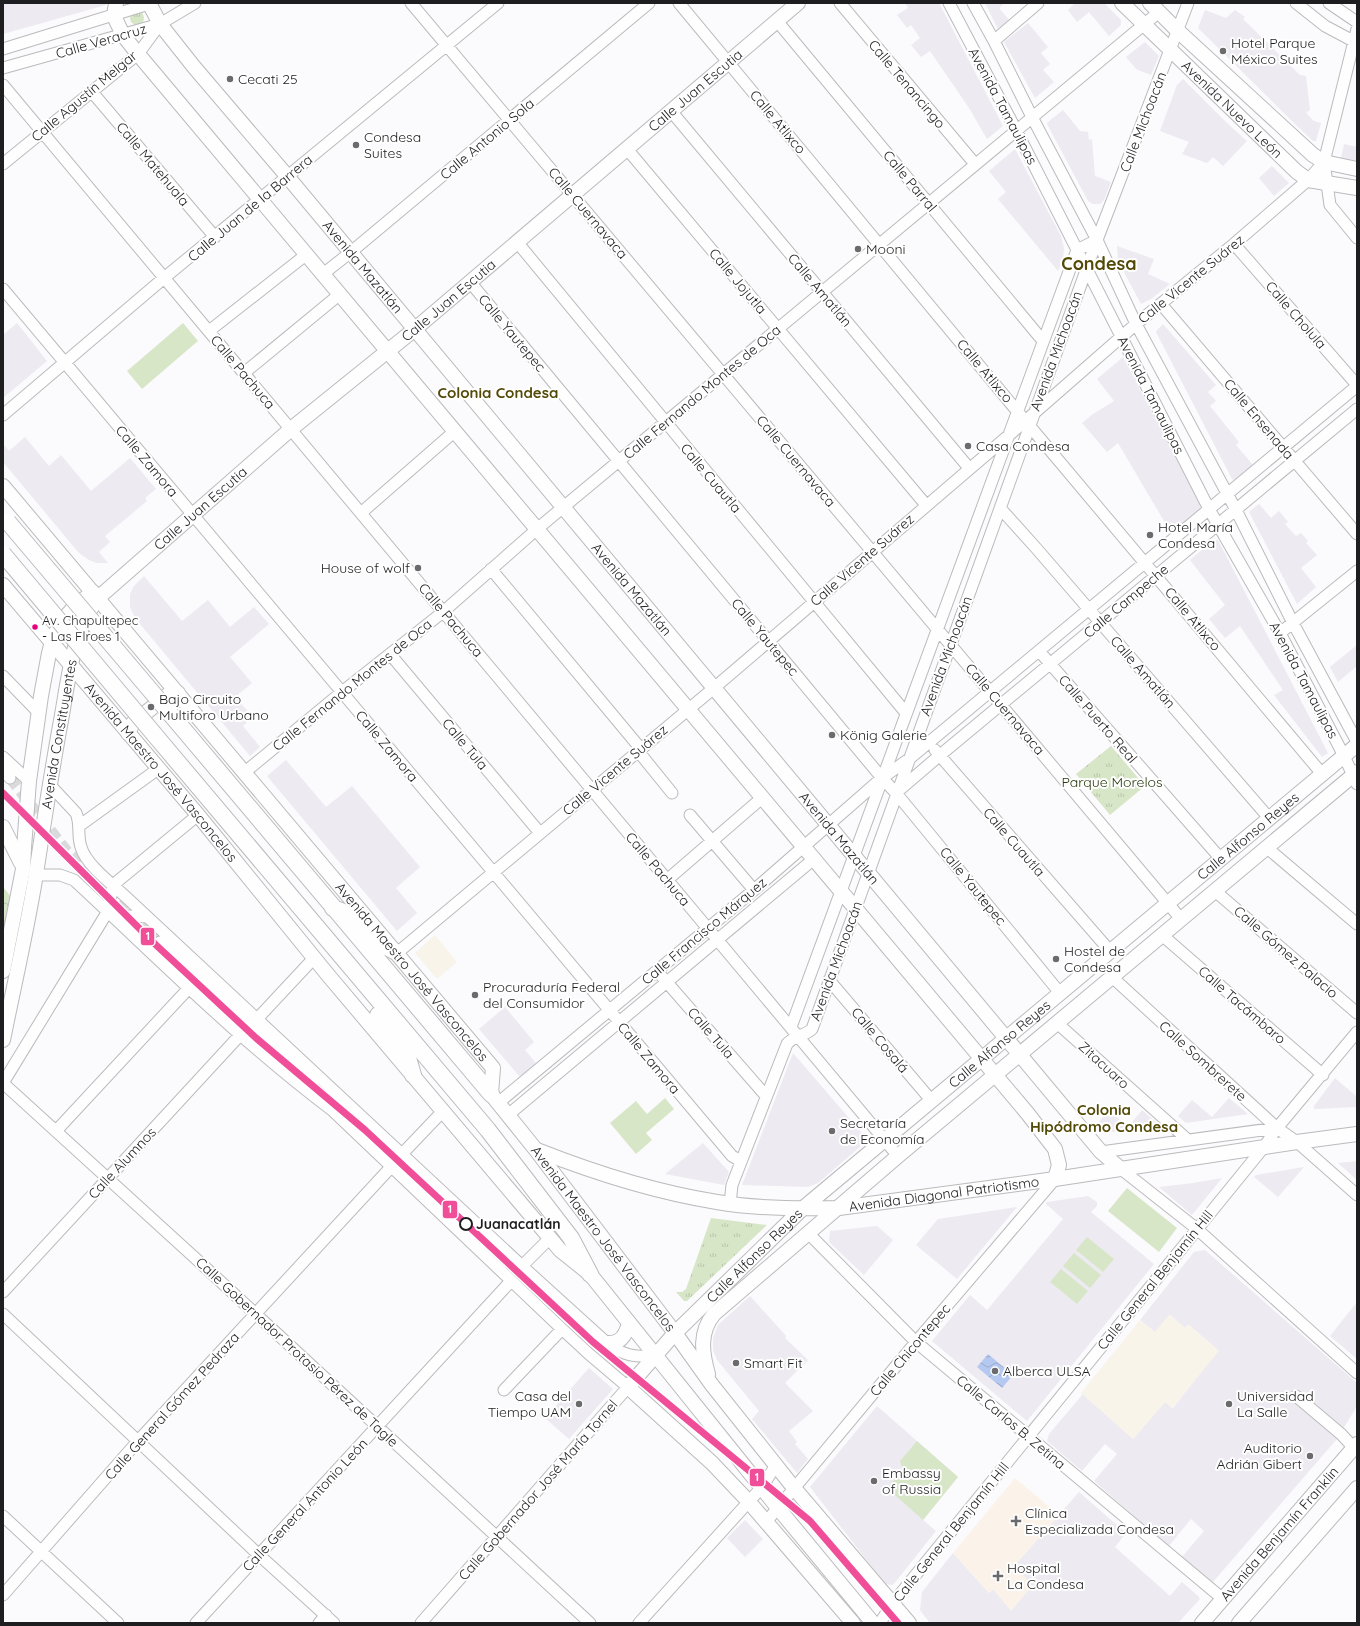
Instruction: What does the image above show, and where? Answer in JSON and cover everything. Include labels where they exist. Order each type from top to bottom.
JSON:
[{"type":"highway","points":[[6,519],[332,908],[495,1098]]},
{"type":"highway","points":[[3,554],[488,1130],[571,1238],[590,1274]]},
{"type":"highway","points":[[332,908],[354,916],[380,943],[395,952]]},
{"type":"highway","points":[[369,989],[378,1017],[406,1051],[413,1075]]},
{"type":"main road","name":"Avenida Mazatlán","points":[[149,3],[160,24],[194,67],[351,252],[1101,1152],[1121,1169]]},
{"type":"main road","name":"Calle Juan Escutia","points":[[96,595],[193,515],[291,429],[415,329],[798,3]]},
{"type":"main road","name":"Avenida Nuevo León","points":[[1122,3],[1296,172],[1308,180],[1357,188]]},
{"type":"main road","name":"Avenida Nuevo León","points":[[1154,8],[1313,156],[1324,162],[1357,169]]},
{"type":"main road","points":[[115,9],[123,35],[388,351],[451,435],[537,529],[996,1074],[1055,1149],[1059,1165],[1055,1179]]},
{"type":"main road","name":"Avenida Maestro José Vasconcelos","points":[[3,486],[493,1068],[495,1098],[675,1333],[712,1386],[794,1488],[909,1623]]},
{"type":"main road","name":"Avenida Maestro José Vasconcelos","points":[[3,585],[198,815],[314,958],[560,1250],[590,1274],[778,1508],[873,1623]]},
{"type":"main road","name":"Avenida Constituyentes","points":[[3,971],[30,872],[24,848],[29,781],[46,664],[52,642],[62,621],[71,610],[96,595]]},
{"type":"main road","name":"Avenida Constituyentes","points":[[3,1040],[30,872],[49,784],[71,664],[82,626],[96,595]]},
{"type":"main road","points":[[128,733],[133,723],[169,694],[178,693]]},
{"type":"main road","name":"Calle Alfonso Reyes","points":[[655,1356],[675,1333],[802,1209],[1269,818],[1323,775],[1357,745]]},
{"type":"main road","name":"Calle Alfonso Reyes","points":[[712,1386],[703,1357],[702,1347],[703,1338],[709,1321],[714,1314],[1019,1054],[1266,848],[1356,777]]},
{"type":"main road","points":[[3,827],[30,872]]},
{"type":"main road","name":"Avenida Diagonal Patriotismo","points":[[536,1150],[591,1171],[684,1196],[730,1204],[802,1209],[839,1208],[1055,1179],[1357,1134]]},
{"type":"main road","points":[[607,1343],[620,1340],[626,1334],[629,1323]]},
{"type":"main road","name":"Calle Gobernador José María Tornel","points":[[628,1387],[655,1356]]},
{"type":"main road","points":[[628,1387],[699,1450],[749,1502],[853,1623]]},
{"type":"main road","name":"Avenida Benjamín Franklin","points":[[1202,1623],[1355,1446]]},
{"type":"main road","name":"Avenida Benjamín Franklin","points":[[1242,1622],[1357,1488]]},
{"type":"street","name":"Calle Veracruz","points":[[3,49],[115,9],[149,3]]},
{"type":"street","name":"Calle Veracruz","points":[[3,68],[160,24],[195,3]]},
{"type":"street","name":"Calle Cuernavaca","points":[[411,3],[1181,919]]},
{"type":"street","name":"Calle Juan de la Barrera","points":[[3,415],[164,278],[498,3]]},
{"type":"street","name":"Calle Antonio Sola","points":[[323,274],[649,3]]},
{"type":"street","name":"Calle Atlixco","points":[[679,3],[1018,411],[1030,419],[1145,562],[1323,775]]},
{"type":"street","name":"Calle Tenancingo","points":[[840,3],[975,164]]},
{"type":"street","name":"Avenida Tamaulipas","points":[[949,3],[1122,336],[1209,509],[1280,633],[1356,777]]},
{"type":"street","name":"Avenida Tamaulipas","points":[[973,3],[1097,240],[1136,324],[1228,494],[1293,623],[1357,742]]},
{"type":"street","points":[[994,41],[1038,3]]},
{"type":"street","name":"Calle Michoacán","points":[[1097,240],[1188,3]]},
{"type":"street","points":[[1296,3],[1325,26],[1355,43]]},
{"type":"street","points":[[1329,3],[1357,22]]},
{"type":"street","name":"Calle Fernando Montes de Oca","points":[[245,772],[342,692],[443,612],[563,507],[1144,23],[1154,8]]},
{"type":"street","name":"Calle Parral","points":[[777,21],[1043,341]]},
{"type":"street","name":"Calle Agustín Melgar","points":[[3,164],[138,54],[160,24]]},
{"type":"street","points":[[1357,29],[1355,43],[1324,162],[1330,205],[1357,238]]},
{"type":"street","name":"Calle Pachuca","points":[[3,85],[898,1156]]},
{"type":"street","name":"Calle Matehuala","points":[[92,92],[215,237]]},
{"type":"street","name":"Calle Amatlán","points":[[671,111],[969,468]]},
{"type":"street","name":"Calle Jojutla","points":[[627,149],[926,505]]},
{"type":"street","name":"Calle Vicente Suárez","points":[[395,952],[714,688],[969,468],[1030,419],[1136,324],[1234,244],[1308,180],[1324,162]]},
{"type":"street","points":[[1077,250],[1097,240]]},
{"type":"street","name":"Avenida Michoacán","points":[[730,1204],[732,1185],[787,1044],[789,1040],[808,1033],[812,1029],[1000,508],[1030,419],[1097,240]]},
{"type":"street","name":"Calle Cuautla","points":[[517,242],[906,713]]},
{"type":"street","name":"Calle Cholula","points":[[1234,244],[1357,385]]},
{"type":"street","name":"Avenida Michoacán","points":[[791,1027],[1077,250]]},
{"type":"street","points":[[209,331],[307,254]]},
{"type":"street","name":"Calle Yautepec","points":[[470,282],[896,793],[1060,993]]},
{"type":"street","name":"Calle Zamora","points":[[3,289],[732,1156],[739,1160],[742,1158]]},
{"type":"street","points":[[244,373],[340,294]]},
{"type":"street","name":"Calle Ensenada","points":[[1161,304],[1357,534]]},
{"type":"street","name":"Calle Campeche","points":[[909,759],[1357,385]]},
{"type":"street","name":"Calle Campeche","points":[[896,793],[1357,409]]},
{"type":"street","points":[[360,513],[451,435]]},
{"type":"street","name":"Calle Amatlán","points":[[1000,508],[1269,818]]},
{"type":"street","points":[[492,569],[639,750],[672,793]]},
{"type":"street","points":[[1280,633],[1357,571]]},
{"type":"street","name":"Calle Puerto Real","points":[[1039,651],[1221,859]]},
{"type":"street","name":"Calle Tula","points":[[390,654],[540,833]]},
{"type":"street","points":[[3,676],[38,712]]},
{"type":"street","name":"Calle Cuautla","points":[[919,732],[1110,951]]},
{"type":"street","points":[[3,757],[29,781]]},
{"type":"street","name":"Calle Francisco Márquez","points":[[495,1098],[610,1010],[754,890],[882,778],[909,759]]},
{"type":"street","points":[[79,826],[158,769]]},
{"type":"street","points":[[49,784],[76,813],[79,826],[80,845],[85,857],[113,885],[522,1266],[607,1343],[615,1349],[637,1357],[655,1356]]},
{"type":"street","points":[[667,880],[763,797]]},
{"type":"street","points":[[3,1083],[109,913],[113,885],[198,815]]},
{"type":"street","points":[[690,815],[754,890]]},
{"type":"street","points":[[1266,848],[1357,924]]},
{"type":"street","name":"Calle Francisco Márquez","points":[[508,1115],[815,858]]},
{"type":"street","points":[[30,872],[60,875],[74,880],[189,988],[292,1080],[332,1110],[562,1329],[628,1387]]},
{"type":"street","name":"Calle Gómez Palacio","points":[[1215,891],[1357,1013]]},
{"type":"street","points":[[109,913],[147,917]]},
{"type":"street","name":"Calle Tacámbaro","points":[[1162,935],[1323,1074]]},
{"type":"street","points":[[160,942],[303,1073],[332,1110]]},
{"type":"street","points":[[257,1019],[314,958]]},
{"type":"street","name":"Calle Tula","points":[[657,971],[766,1096]]},
{"type":"street","name":"Calle Sombrerete","points":[[1112,977],[1276,1128],[1297,1142],[1357,1195]]},
{"type":"street","name":"Calle Cosalá","points":[[829,980],[931,1100]]},
{"type":"street","points":[[56,1131],[189,988]]},
{"type":"street","name":"Zitacuaro","points":[[1057,1023],[1188,1140]]},
{"type":"street","name":"Calle General Benjamín Hill","points":[[880,1623],[892,1604],[1264,1147],[1276,1128],[1357,1032]]},
{"type":"street","name":"Calle Alumnos","points":[[3,1292],[241,1034]]},
{"type":"street","name":"Calle Gobernador Protasio Pérez de Tagle","points":[[3,1083],[256,1314],[590,1623]]},
{"type":"street","points":[[402,1154],[443,1111]]},
{"type":"street","points":[[1101,1152],[1276,1128]]},
{"type":"street","name":"Calle General Gómez Pedraza","points":[[3,1595],[138,1441],[392,1166]]},
{"type":"street","points":[[1121,1169],[1197,1229],[1357,1373]]},
{"type":"street","name":"Calle Chicontepec","points":[[766,1522],[916,1342],[1055,1179]]},
{"type":"street","name":"Calle Carlos B. Zetina","points":[[809,1234],[916,1342],[1223,1599]]},
{"type":"street","points":[[522,1266],[550,1238]]},
{"type":"street","name":"Calle General Antonio León","points":[[196,1623],[512,1281]]},
{"type":"street","points":[[3,1314],[259,1555],[322,1619],[334,1623]]},
{"type":"street","points":[[504,1390],[562,1329]]},
{"type":"street","name":"Calle Gobernador José María Tornel","points":[[421,1623],[628,1387]]},
{"type":"street","points":[[1296,1396],[1355,1446]]},
{"type":"street","points":[[639,1623],[749,1502],[762,1487],[776,1465]]},
{"type":"street","points":[[3,1516],[118,1623]]},
{"type":"shaded area","points":[[4,3],[107,3],[106,5],[3,34]]},
{"type":"shaded area","points":[[905,3],[939,3],[1003,126],[987,139],[969,108],[930,51],[921,57],[911,45],[920,38],[911,25],[907,28],[897,15],[908,8]]},
{"type":"shaded area","points":[[985,3],[1004,3],[999,8],[1009,20],[998,29]]},
{"type":"shaded area","points":[[1075,3],[1104,3],[1121,20],[1121,25],[1109,36],[1089,12],[1077,22],[1068,10]]},
{"type":"shaded area","points":[[1205,10],[1226,18],[1235,10],[1245,17],[1243,19],[1300,75],[1306,76],[1310,110],[1306,113],[1314,121],[1321,123],[1316,141],[1313,141],[1295,124],[1198,28]]},
{"type":"shaded area","points":[[1028,23],[1048,47],[1041,53],[1050,64],[1043,70],[1054,82],[1035,98],[1004,42]]},
{"type":"shaded area","points":[[1145,42],[1159,56],[1151,75],[1136,69],[1126,57]]},
{"type":"shaded area","points":[[1183,79],[1247,141],[1223,166],[1213,157],[1207,163],[1182,154],[1189,142],[1160,131],[1177,85]]},
{"type":"shaded area","points":[[1063,110],[1080,131],[1088,132],[1089,140],[1092,139],[1095,176],[1111,182],[1104,200],[1100,204],[1093,204],[1088,201],[1047,124]]},
{"type":"shaded area","points":[[1344,144],[1357,147],[1357,161],[1341,158]]},
{"type":"shaded area","points":[[1015,149],[1061,236],[1064,248],[1063,259],[1058,271],[998,199],[1006,192],[989,171]]},
{"type":"shaded area","points":[[1272,166],[1289,183],[1274,196],[1259,178]]},
{"type":"shaded area","points":[[1117,246],[1154,259],[1148,274],[1170,284],[1151,299],[1141,304],[1118,261]]},
{"type":"shaded area","points":[[17,323],[47,361],[3,398],[3,335]]},
{"type":"shaded area","points":[[1163,324],[1216,385],[1208,392],[1216,401],[1210,406],[1239,442],[1236,445],[1253,465],[1234,480],[1232,479],[1156,332]]},
{"type":"shaded area","points":[[1123,357],[1202,508],[1171,533],[1118,443],[1107,452],[1082,423],[1114,401],[1097,379]]},
{"type":"shaded area","points":[[25,437],[49,466],[61,455],[91,491],[130,458],[156,489],[145,498],[147,501],[105,536],[110,542],[99,552],[108,563],[97,563],[89,560],[79,553],[3,462],[3,444],[9,451]]},
{"type":"shaded area","points":[[1259,504],[1271,518],[1279,511],[1288,522],[1285,524],[1296,536],[1301,533],[1308,541],[1306,543],[1317,555],[1301,568],[1316,587],[1297,604],[1249,512]]},
{"type":"shaded area","points":[[1214,540],[1218,540],[1328,753],[1322,757],[1274,695],[1283,690],[1240,626],[1225,638],[1209,619],[1225,605],[1190,560]]},
{"type":"shaded area","points":[[144,576],[182,621],[208,600],[230,627],[254,607],[269,624],[230,657],[252,683],[235,697],[253,717],[243,726],[260,747],[250,756],[135,618],[130,607],[130,594],[134,586]]},
{"type":"shaded area","points":[[1357,645],[1357,666],[1338,682],[1330,667]]},
{"type":"shaded area","points":[[286,760],[326,807],[352,786],[420,867],[396,888],[417,913],[397,931],[267,776]]},
{"type":"shaded area","points":[[435,935],[457,962],[437,979],[415,953]]},
{"type":"shaded area","points":[[505,1007],[534,1042],[525,1050],[536,1063],[520,1077],[479,1029]]},
{"type":"shaded area","points":[[793,1053],[868,1140],[818,1183],[808,1187],[742,1185]]},
{"type":"shaded area","points":[[1335,1078],[1356,1096],[1357,1094],[1357,1107],[1314,1109],[1314,1106]]},
{"type":"shaded area","points":[[1229,1098],[1248,1114],[1186,1123],[1178,1116],[1192,1100],[1212,1117]]},
{"type":"shaded area","points":[[1109,1110],[1128,1127],[1142,1110],[1160,1126],[1105,1133],[1094,1127]]},
{"type":"shaded area","points":[[703,1143],[729,1172],[724,1185],[665,1174]]},
{"type":"shaded area","points":[[1357,1161],[1357,1180],[1338,1163]]},
{"type":"shaded area","points":[[1304,1167],[1278,1197],[1254,1177],[1256,1175]]},
{"type":"shaded area","points":[[1222,1178],[1192,1215],[1159,1187],[1193,1183]]},
{"type":"shaded area","points":[[1088,1196],[1097,1202],[1097,1206],[1091,1212],[1154,1264],[1027,1421],[932,1341],[970,1295],[987,1310],[1063,1219],[1046,1204],[1047,1202]]},
{"type":"shaded area","points":[[1017,1207],[957,1279],[916,1245],[938,1219]]},
{"type":"shaded area","points":[[877,1226],[893,1240],[864,1275],[829,1242],[830,1231]]},
{"type":"shaded area","name":"Universidad La Salle","points":[[1205,1250],[1357,1383],[1357,1406],[1337,1439],[1212,1583],[1182,1557],[1204,1531],[1191,1519],[1169,1546],[1094,1481],[1117,1454],[1105,1444],[1082,1471],[1047,1441],[1049,1434],[1083,1394],[1133,1439],[1165,1402],[1173,1408],[1218,1350],[1189,1325],[1185,1328],[1170,1315],[1155,1332],[1140,1320],[1194,1252]]},
{"type":"shaded area","points":[[750,1296],[786,1336],[785,1338],[808,1360],[785,1383],[813,1411],[789,1431],[797,1442],[795,1444],[808,1459],[797,1473],[752,1419],[759,1411],[717,1360],[713,1350],[713,1338],[718,1325]]},
{"type":"shaded area","points":[[1357,1302],[1357,1359],[1330,1336]]},
{"type":"shaded area","points":[[1169,1315],[1185,1328],[1188,1324],[1219,1351],[1172,1408],[1165,1402],[1133,1439],[1081,1393],[1140,1320],[1155,1332]]},
{"type":"shaded area","name":"Casa del Tiempo UAM","points":[[589,1368],[613,1389],[569,1439],[545,1418]]},
{"type":"shaded area","points":[[877,1406],[958,1477],[923,1520],[936,1531],[893,1585],[885,1584],[810,1487]]},
{"type":"shaded area","points":[[1015,1478],[1059,1515],[1015,1565],[1032,1586],[1011,1611],[993,1589],[989,1593],[953,1553]]},
{"type":"shaded area","points":[[1079,1492],[1126,1533],[1115,1547],[1170,1596],[1182,1582],[1198,1596],[1200,1599],[1178,1623],[930,1623],[920,1610],[922,1592],[953,1553],[989,1593],[993,1589],[1011,1610],[1015,1565]]},
{"type":"shaded area","points":[[745,1520],[763,1539],[745,1557],[727,1538]]},
{"type":"green space","points":[[137,11],[142,13],[144,18],[142,23],[137,25],[132,23],[130,18],[132,13]]},
{"type":"green space","points":[[183,323],[198,341],[142,389],[127,371]]},
{"type":"green space","name":"Parque Morelos","points":[[1111,746],[1145,786],[1110,815],[1076,774]]},
{"type":"green space","points":[[3,888],[11,897],[3,932]]},
{"type":"green space","points":[[665,1098],[674,1109],[646,1133],[652,1140],[636,1154],[610,1123],[636,1101],[647,1114]]},
{"type":"green space","points":[[1127,1188],[1177,1228],[1159,1252],[1108,1211]]},
{"type":"green space","points":[[711,1218],[767,1225],[687,1301],[684,1301],[676,1292],[682,1292],[686,1289]]},
{"type":"green space","points":[[1087,1237],[1114,1259],[1103,1272],[1076,1250]]},
{"type":"green space","points":[[1074,1253],[1101,1275],[1090,1288],[1063,1266]]},
{"type":"green space","points":[[1061,1269],[1088,1291],[1077,1304],[1050,1282]]},
{"type":"green space","points":[[917,1441],[958,1477],[923,1520],[887,1488],[903,1470],[900,1461]]},
{"type":"water","name":"Alberca ULSA","points":[[988,1354],[1013,1375],[1002,1388],[977,1367]]},
{"type":"tunnel","points":[[10,778],[66,850],[160,942]]},
{"type":"metro line","name":"1","points":[[3,793],[156,945],[256,1038],[365,1130],[593,1342],[810,1521],[898,1623]]},
{"type":"place","name":"Hotel Parque México Suites","points":[[1223,51]]},
{"type":"place","name":"Cecati 25","points":[[230,79]]},
{"type":"place","name":"Condesa Suites","points":[[356,145]]},
{"type":"place","name":"Mooni","points":[[858,249]]},
{"type":"place","name":"Casa Condesa","points":[[968,446]]},
{"type":"place","name":"Hotel María Condesa","points":[[1150,535]]},
{"type":"place","name":"House of wolf","points":[[418,568]]},
{"type":"place","name":"Av. Chapultepec - Las Flroes 1","points":[[35,627]]},
{"type":"place","name":"Bajo Circuito Multiforo Urbano","points":[[151,707]]},
{"type":"place","name":"König Galerie","points":[[832,735]]},
{"type":"place","name":"Hostel de Condesa","points":[[1056,959]]},
{"type":"place","name":"Procuraduría Federal del Consumidor","points":[[475,995]]},
{"type":"place","name":"Secretaría de Economía","points":[[832,1131]]},
{"type":"place","name":"Juanacatlán","points":[[466,1224]]},
{"type":"place","name":"Smart Fit","points":[[736,1363]]},
{"type":"place","name":"Alberca ULSA","points":[[995,1371]]},
{"type":"place","name":"Casa del Tiempo UAM","points":[[579,1404]]},
{"type":"place","name":"Universidad La Salle","points":[[1229,1404]]},
{"type":"place","name":"Auditorio Adrián Gibert","points":[[1310,1456]]},
{"type":"place","name":"Embassy of Russia","points":[[874,1481]]},
{"type":"place","name":"Clínica Especializada Condesa","points":[[1016,1521]]},
{"type":"place","name":"Hospital La Condesa","points":[[998,1576]]},
{"type":"district","name":"Condesa","points":[[1099,263]]},
{"type":"district","name":"Colonia Condesa","points":[[498,392]]},
{"type":"district","name":"Colonia Hipódromo Condesa","points":[[1104,1118]]}]
